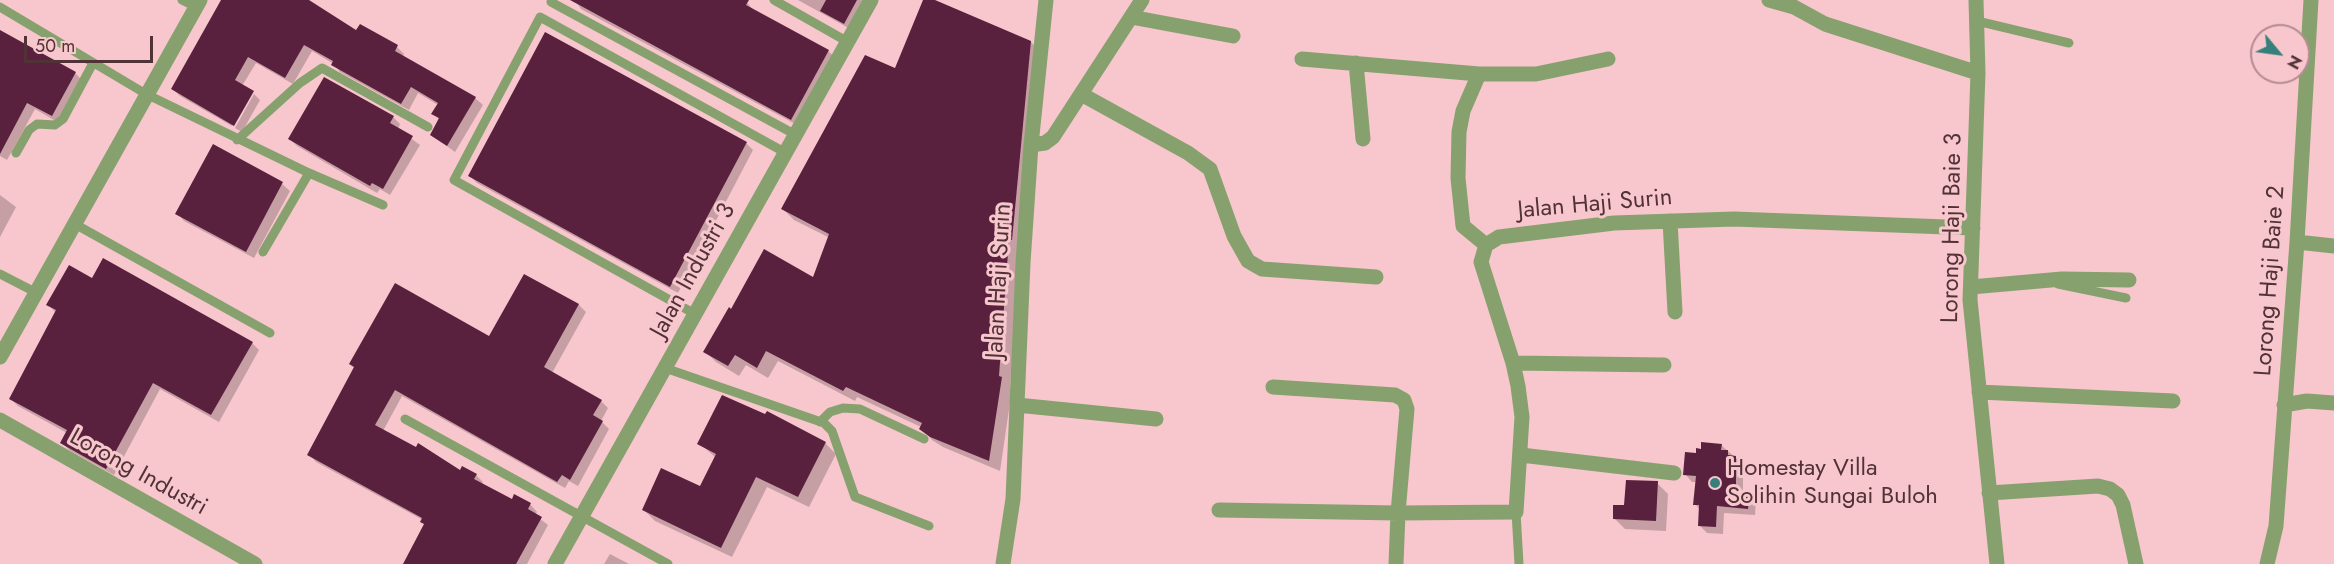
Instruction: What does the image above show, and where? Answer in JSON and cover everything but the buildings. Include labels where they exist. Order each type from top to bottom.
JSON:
[{"type":"street","name":"Jalan Industri 3","points":[[555,564],[871,0]]},
{"type":"street","name":"Jalan Haji Surin","points":[[1003,564],[1013,499],[1031,145],[1046,0]]},
{"type":"street","points":[[1031,145],[1045,142],[1053,137],[1142,0]]},
{"type":"street","points":[[1769,0],[1794,7],[1825,24],[1978,73]]},
{"type":"street","name":"Lorong Haji Baie 3","points":[[1976,0],[1978,73],[1971,286],[1996,564]]},
{"type":"street","name":"Lorong Haji Baie 2","points":[[2267,564],[2276,526],[2297,242],[2311,0]]},
{"type":"street","points":[[0,357],[146,94],[192,2]]},
{"type":"street","points":[[1131,17],[1233,36]]},
{"type":"street","points":[[1302,59],[1479,74],[1536,74],[1608,59]]},
{"type":"street","points":[[1356,63],[1363,139]]},
{"type":"street","points":[[1219,510],[1516,512],[1522,417],[1513,363],[1485,281],[1481,262],[1485,245],[1463,226],[1458,178],[1459,132],[1463,111],[1479,74]]},
{"type":"street","points":[[1081,94],[1188,153],[1210,169],[1234,236],[1248,261],[1262,269],[1376,278]]},
{"type":"street","name":"Jalan Haji Surin","points":[[1485,245],[1499,237],[1515,233],[1614,223],[1670,221],[1734,219],[1973,228]]},
{"type":"street","points":[[1670,221],[1675,312]]},
{"type":"street","points":[[2297,242],[2334,246]]},
{"type":"street","points":[[1971,286],[2046,280],[2129,279]]},
{"type":"street","points":[[1513,363],[1664,365]]},
{"type":"street","points":[[1273,387],[1395,395],[1404,400],[1407,409],[1396,564]]},
{"type":"street","points":[[1979,392],[2173,401]]},
{"type":"street","points":[[2284,405],[2307,401],[2334,403]]},
{"type":"street","points":[[1017,405],[1156,418]]},
{"type":"street","name":"Lorong Industri","points":[[0,420],[255,564]]},
{"type":"street","points":[[1521,454],[1674,473]]},
{"type":"street","points":[[1989,493],[2098,486],[2110,489],[2118,495],[2123,505],[2136,564]]},
{"type":"lane","points":[[774,0],[848,42]]},
{"type":"lane","points":[[551,2],[796,135]]},
{"type":"lane","points":[[0,7],[146,94],[237,140],[383,205]]},
{"type":"lane","points":[[695,314],[454,180],[540,16],[786,153]]},
{"type":"lane","points":[[1977,21],[2069,43]]},
{"type":"lane","points":[[16,153],[29,130],[37,124],[55,125],[63,119],[93,63]]},
{"type":"lane","points":[[237,140],[300,83],[322,68],[428,127]]},
{"type":"lane","points":[[263,252],[309,173]]},
{"type":"lane","points":[[73,223],[270,333]]},
{"type":"lane","points":[[0,274],[35,292]]},
{"type":"lane","points":[[2046,280],[2126,298]]},
{"type":"lane","points":[[665,368],[820,422],[832,431],[855,497],[929,526]]},
{"type":"lane","points":[[820,422],[830,412],[843,408],[860,409],[924,439]]},
{"type":"lane","points":[[405,419],[668,564]]},
{"type":"lane","points":[[1516,512],[1519,564]]},
{"type":"place","name":"Homestay Villa Solihin Sungai Buloh","points":[[1715,483]]}]
